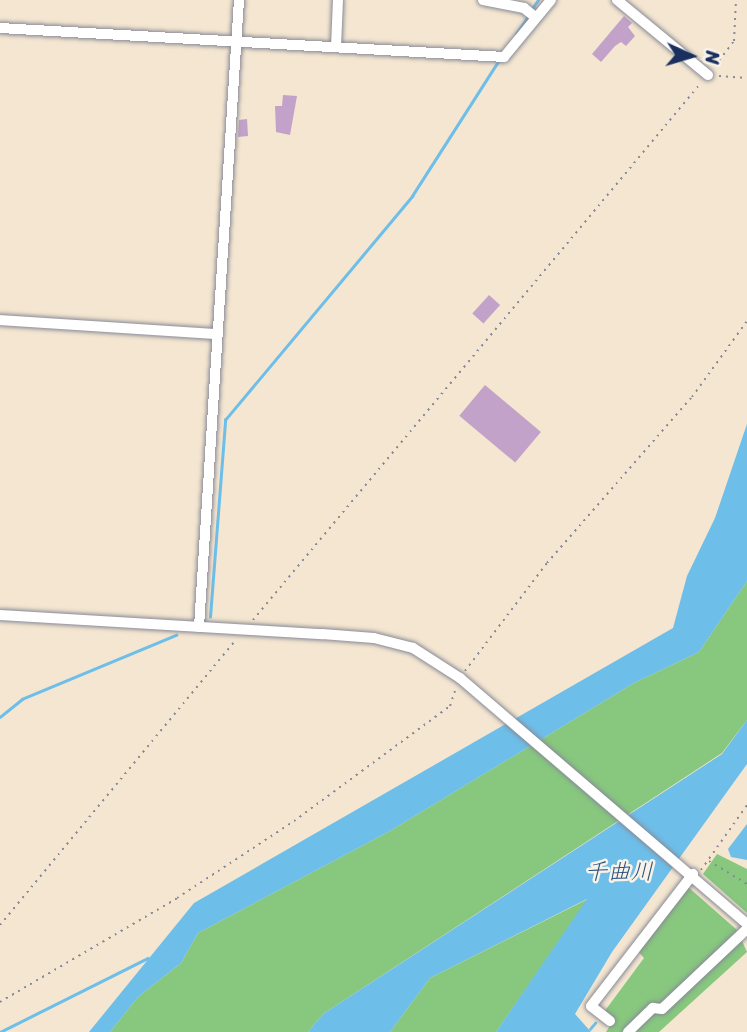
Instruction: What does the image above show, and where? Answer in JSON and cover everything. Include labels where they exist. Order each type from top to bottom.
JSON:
[{"type":"street","points":[[200,627],[239,0]]},
{"type":"street","points":[[336,47],[338,0]]},
{"type":"street","points":[[483,0],[531,13]]},
{"type":"street","points":[[0,28],[501,57],[531,13],[551,0]]},
{"type":"street","points":[[617,0],[708,75]]},
{"type":"street","points":[[0,320],[218,334]]},
{"type":"street","points":[[0,615],[389,640],[426,655],[464,682],[693,874],[747,924]]},
{"type":"street","points":[[610,1021],[591,1006],[693,874]]},
{"type":"street","points":[[628,1032],[653,1008],[662,1009],[747,929]]},
{"type":"path","points":[[0,925],[708,75],[734,41],[736,0]]},
{"type":"path","points":[[708,75],[747,78]]},
{"type":"path","points":[[0,1002],[177,898],[294,821],[450,706],[547,563],[692,397],[747,321]]},
{"type":"path","points":[[693,874],[709,861],[747,805]]},
{"type":"path","points":[[709,861],[747,884]]},
{"type":"green space","points":[[747,581],[747,720],[722,753],[323,1014],[308,1032],[110,1032],[138,997],[181,963],[198,933],[390,831],[634,683],[699,652]]},
{"type":"green space","points":[[717,854],[747,869],[747,913],[703,874]]},
{"type":"green space","points":[[687,886],[737,930],[747,952],[659,1032],[606,1032],[613,1021],[604,1012],[644,958],[636,949]]},
{"type":"green space","points":[[588,899],[496,1032],[390,1032],[430,978]]},
{"type":"water","points":[[747,424],[747,581],[699,652],[634,683],[390,831],[198,933],[181,963],[138,997],[110,1032],[89,1032],[194,903],[673,628],[687,576],[715,518]]},
{"type":"water","name":"千曲川","points":[[747,720],[747,764],[612,952],[575,1014],[591,1032],[496,1032],[587,899],[430,978],[390,1032],[308,1032],[323,1014],[722,754]]},
{"type":"water","points":[[747,824],[747,860],[731,857],[728,849]]},
{"type":"building","points":[[624,16],[632,23],[628,27],[635,36],[626,46],[621,42],[615,46],[601,62],[592,54]]},
{"type":"building","points":[[283,95],[297,96],[290,135],[276,132],[275,106],[282,106]]},
{"type":"building","points":[[247,119],[248,136],[238,137],[239,120]]},
{"type":"building","points":[[489,295],[500,305],[483,324],[472,314]]},
{"type":"building","points":[[485,385],[541,432],[515,463],[459,416]]},
{"type":"waterway","points":[[531,10],[538,0]]},
{"type":"waterway","points":[[516,34],[528,16]]},
{"type":"waterway","points":[[210,617],[225,420],[412,196],[499,60]]},
{"type":"waterway","points":[[0,717],[22,699],[176,635]]},
{"type":"waterway","points":[[0,1032],[148,958]]},
{"type":"waterway","points":[[590,1029],[595,1023]]}]
